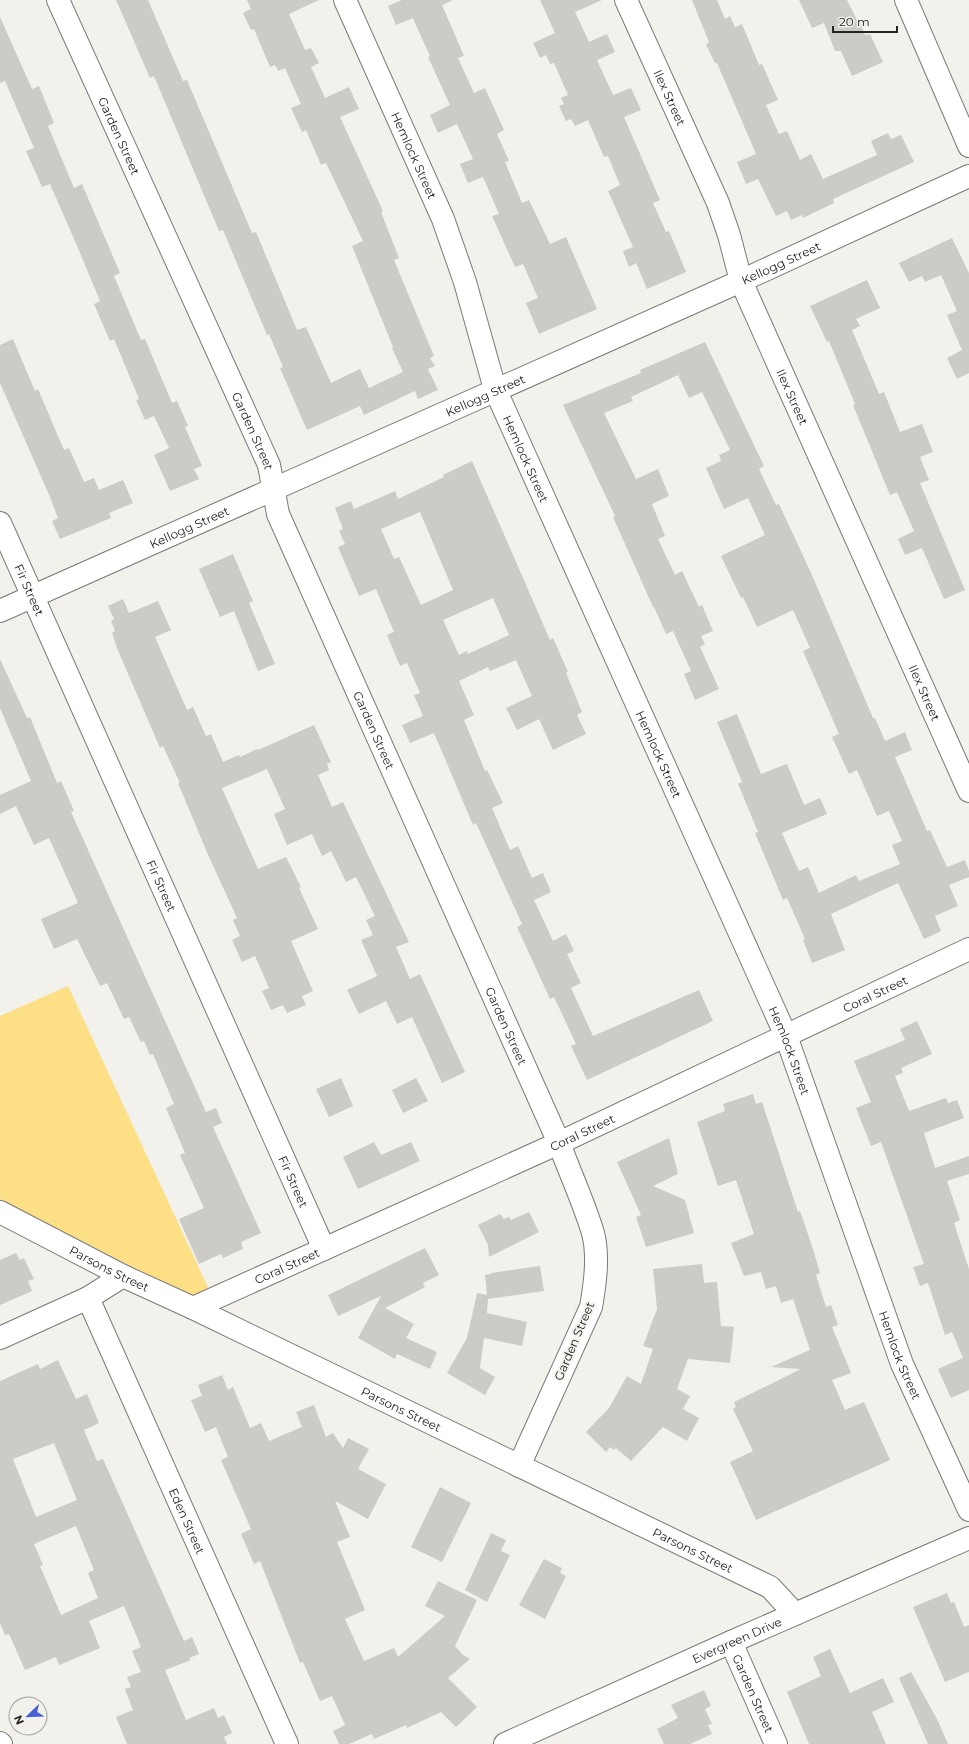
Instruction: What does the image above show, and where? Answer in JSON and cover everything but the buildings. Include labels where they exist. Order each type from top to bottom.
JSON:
[{"type":"street","name":"Garden Street","points":[[58,0],[269,465],[278,514],[559,1143],[593,1234],[594,1286],[591,1307],[519,1466]]},
{"type":"street","name":"Hemlock Street","points":[[345,0],[443,219],[465,282],[495,389],[786,1036],[902,1364],[969,1510]]},
{"type":"street","name":"Ilex Street","points":[[626,0],[718,203],[729,235],[741,281],[969,791]]},
{"type":"street","points":[[906,0],[969,146]]},
{"type":"street","name":"Kellogg Street","points":[[0,611],[274,487],[741,281],[969,176]]},
{"type":"street","name":"Fir Street","points":[[0,523],[324,1249]]},
{"type":"street","name":"Coral Street","points":[[193,1308],[559,1143],[969,949]]},
{"type":"street","name":"Parsons Street","points":[[0,1212],[123,1276],[193,1308],[770,1587],[795,1614]]},
{"type":"street","points":[[0,1338],[88,1298],[123,1276]]},
{"type":"street","name":"Eden Street","points":[[88,1298],[287,1744]]},
{"type":"street","name":"Evergreen Drive","points":[[505,1744],[731,1642],[969,1538]]},
{"type":"street","name":"Garden Street","points":[[731,1642],[776,1744]]},
{"type":"shaded area","points":[[68,986],[211,1294],[197,1296],[173,1288],[0,1199],[0,1016]]}]
